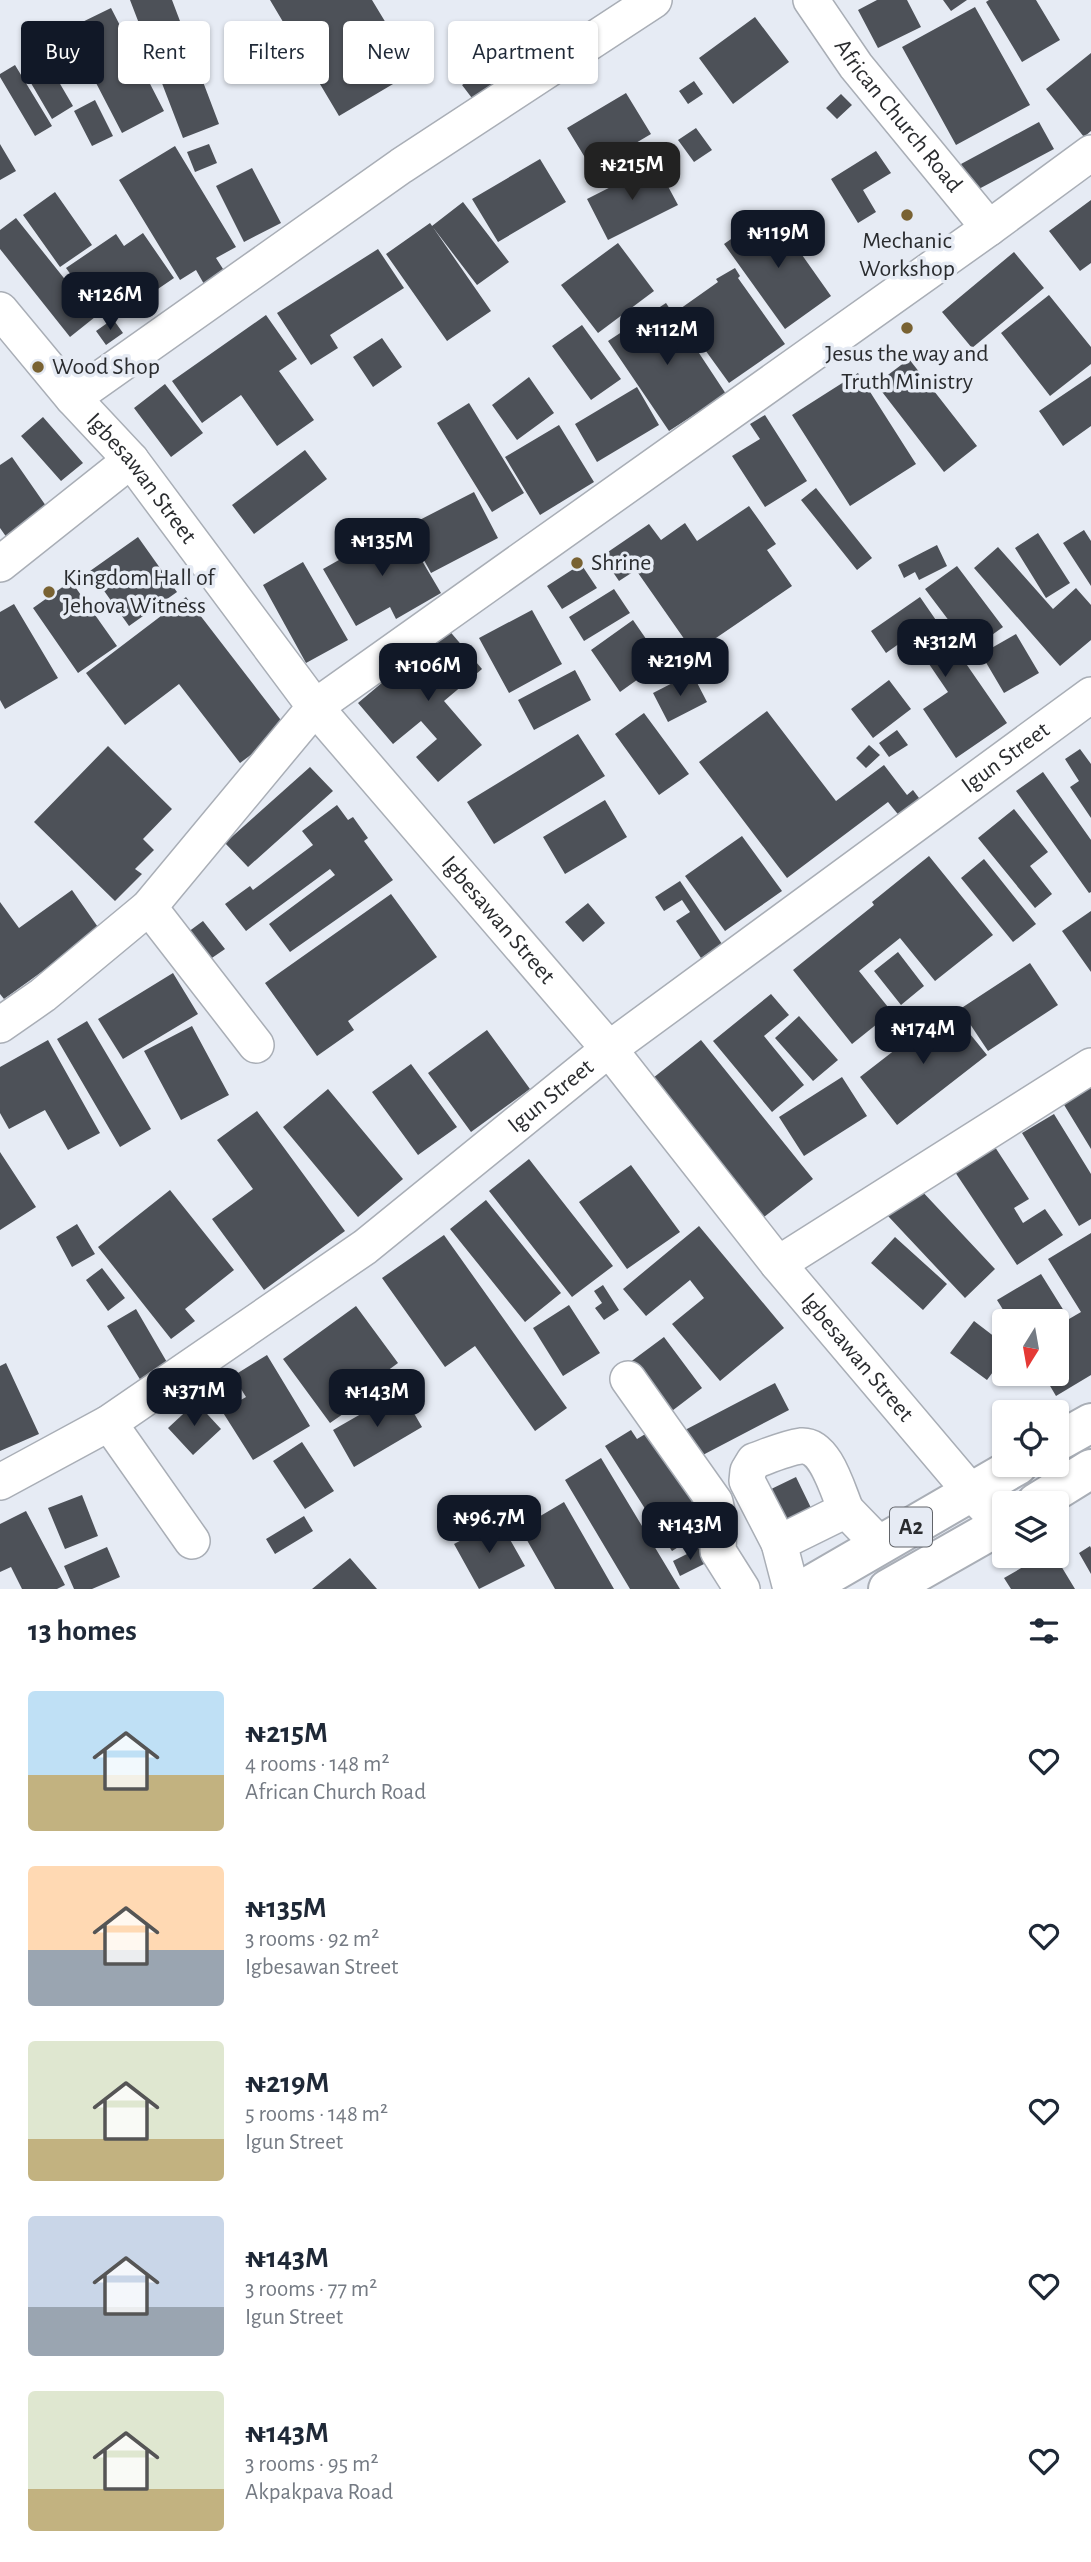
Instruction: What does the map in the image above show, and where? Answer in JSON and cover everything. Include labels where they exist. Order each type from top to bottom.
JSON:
[{"type":"highway","points":[[1069,1435],[1091,1423]]},
{"type":"highway","points":[[1055,1491],[1091,1469]]},
{"type":"highway","name":"A2","points":[[804,1589],[997,1477]]},
{"type":"highway","name":"A2","points":[[888,1589],[992,1530]]},
{"type":"street","points":[[73,398],[401,166],[654,0]]},
{"type":"street","name":"African Church Road","points":[[811,0],[856,66],[989,228]]},
{"type":"street","points":[[0,1025],[43,995],[149,907],[315,707],[1091,153]]},
{"type":"street","name":"Igbesawan Street","points":[[0,310],[73,398],[131,460],[315,707],[609,1049],[778,1264],[971,1492],[992,1513]]},
{"type":"street","points":[[0,564],[131,460]]},
{"type":"street","name":"Igun Street","points":[[0,1482],[108,1423],[365,1247],[609,1049],[1091,695]]},
{"type":"street","points":[[149,907],[256,1045]]},
{"type":"street","points":[[778,1264],[1091,1066]]},
{"type":"street","points":[[628,1379],[715,1502],[719,1521],[718,1551],[742,1589]]},
{"type":"street","points":[[108,1423],[192,1541]]},
{"type":"street","points":[[791,1589],[779,1543],[747,1481],[748,1471],[754,1461],[803,1446],[814,1449],[825,1460],[846,1510],[880,1545]]},
{"type":"street","points":[[779,1543],[846,1510]]},
{"type":"building","points":[[130,0],[172,0],[180,21],[138,21]]},
{"type":"building","points":[[270,0],[372,0],[385,21],[343,21],[343,84],[393,84],[339,116],[320,84],[329,84],[329,21],[282,21]]},
{"type":"building","points":[[877,0],[907,0],[921,27],[878,48],[858,10]]},
{"type":"building","points":[[943,0],[967,0],[951,11]]},
{"type":"building","points":[[1036,0],[1060,40],[1022,62],[986,2]]},
{"type":"building","points":[[975,7],[1030,105],[956,145],[902,47]]},
{"type":"building","points":[[111,8],[118,22],[118,84],[150,84],[164,111],[122,133],[97,84],[104,84],[104,21],[84,21]]},
{"type":"building","points":[[755,17],[789,62],[733,104],[699,58]]},
{"type":"building","points":[[1091,53],[1091,131],[1084,137],[1046,89]]},
{"type":"building","points":[[15,65],[21,75],[21,84],[27,84],[52,126],[35,136],[0,74]]},
{"type":"building","points":[[694,81],[703,94],[688,104],[679,91]]},
{"type":"building","points":[[32,84],[60,84],[73,106],[52,119]]},
{"type":"building","points":[[162,84],[204,84],[219,124],[183,138]]},
{"type":"building","points":[[494,84],[499,91],[478,106],[462,85]]},
{"type":"building","points":[[626,93],[651,134],[592,169],[567,128]]},
{"type":"building","points":[[841,94],[852,105],[837,119],[826,108]]},
{"type":"building","points":[[95,100],[113,136],[92,146],[74,111]]},
{"type":"building","points":[[1039,122],[1054,149],[975,191],[961,164]]},
{"type":"building","points":[[696,128],[712,150],[694,162],[678,140]]},
{"type":"building","points":[[0,144],[16,171],[0,180]]},
{"type":"building","points":[[209,144],[217,163],[195,172],[187,152]]},
{"type":"building","points":[[175,146],[236,247],[216,258],[225,272],[204,284],[196,270],[180,280],[119,180]]},
{"type":"building","points":[[876,151],[891,173],[863,190],[876,212],[858,223],[831,179]]},
{"type":"building","points":[[540,159],[566,202],[498,242],[472,199]]},
{"type":"building","points":[[656,164],[678,205],[608,240],[587,199]]},
{"type":"building","points":[[252,168],[281,223],[244,242],[216,186]]},
{"type":"building","points":[[55,192],[92,245],[60,267],[23,215]]},
{"type":"building","points":[[1091,200],[1091,263],[1080,271],[1049,231]]},
{"type":"building","points":[[463,202],[509,262],[477,285],[432,226]]},
{"type":"building","points":[[771,211],[831,296],[785,329],[724,244]]},
{"type":"building","points":[[16,218],[95,317],[70,337],[0,249],[0,230]]},
{"type":"building","points":[[430,223],[491,311],[447,341],[386,254]]},
{"type":"building","points":[[143,233],[174,278],[130,308],[121,295],[97,311],[66,268],[116,234],[124,246]]},
{"type":"building","points":[[618,243],[654,291],[598,333],[561,285]]},
{"type":"building","points":[[378,249],[404,288],[330,335],[338,348],[311,365],[277,313]]},
{"type":"building","points":[[1014,252],[1044,288],[972,348],[942,312]]},
{"type":"building","points":[[735,268],[740,276],[738,278],[785,344],[729,383],[677,311],[718,282],[716,279]]},
{"type":"building","points":[[1049,295],[1091,347],[1091,364],[1050,396],[1001,333]]},
{"type":"building","points":[[666,303],[726,394],[669,431],[608,341]]},
{"type":"building","points":[[266,315],[297,359],[279,371],[314,420],[277,446],[241,395],[202,423],[172,381]]},
{"type":"building","points":[[113,319],[123,333],[106,345],[96,331]]},
{"type":"building","points":[[582,325],[621,379],[591,400],[552,346]]},
{"type":"building","points":[[382,338],[402,367],[373,387],[353,357]]},
{"type":"building","points":[[909,359],[977,446],[944,472],[876,384]]},
{"type":"building","points":[[858,373],[916,464],[850,506],[792,415]]},
{"type":"building","points":[[1091,376],[1091,426],[1063,446],[1039,411]]},
{"type":"building","points":[[529,377],[554,413],[517,440],[492,405]]},
{"type":"building","points":[[165,384],[203,433],[171,457],[134,408]]},
{"type":"building","points":[[637,387],[659,425],[597,462],[575,424]]},
{"type":"building","points":[[469,403],[524,493],[492,512],[437,423]]},
{"type":"building","points":[[765,415],[807,481],[765,507],[732,456],[760,439],[750,424]]},
{"type":"building","points":[[43,417],[83,463],[61,481],[21,436]]},
{"type":"building","points":[[559,425],[594,482],[540,515],[505,457]]},
{"type":"building","points":[[305,450],[327,479],[254,534],[232,505]]},
{"type":"building","points":[[12,457],[53,516],[12,545],[0,528],[0,465]]},
{"type":"building","points":[[816,488],[872,558],[857,570],[801,500]]},
{"type":"building","points":[[474,492],[498,538],[431,573],[406,527]]},
{"type":"building","points":[[749,506],[776,544],[767,550],[792,586],[694,653],[636,570],[619,581],[602,556],[649,524],[661,540],[685,523],[697,541]]},
{"type":"building","points":[[401,525],[441,593],[396,619],[390,607],[356,626],[323,569]]},
{"type":"building","points":[[1084,530],[1091,541],[1091,586],[1063,543]]},
{"type":"building","points":[[1038,533],[1070,583],[1046,598],[1015,548]]},
{"type":"building","points":[[138,537],[177,592],[129,626],[90,571]]},
{"type":"building","points":[[937,545],[947,566],[919,580],[915,572],[904,578],[898,565]]},
{"type":"building","points":[[998,547],[1053,609],[1076,588],[1091,605],[1091,640],[1060,666],[974,568]]},
{"type":"building","points":[[303,562],[348,640],[306,663],[263,585]]},
{"type":"building","points":[[581,564],[597,588],[562,609],[547,586]]},
{"type":"building","points":[[957,566],[1003,627],[971,650],[925,589]]},
{"type":"building","points":[[71,581],[117,646],[78,673],[33,608]]},
{"type":"building","points":[[614,589],[630,613],[584,641],[569,617]]},
{"type":"building","points":[[186,597],[287,728],[240,763],[179,684],[125,725],[86,673]]},
{"type":"building","points":[[920,597],[1007,723],[956,758],[923,709],[948,692],[910,636],[886,653],[871,631]]},
{"type":"building","points":[[14,604],[58,678],[5,709],[0,700],[0,612]]},
{"type":"building","points":[[532,610],[562,664],[509,693],[479,638]]},
{"type":"building","points":[[633,620],[662,662],[620,692],[591,650]]},
{"type":"building","points":[[447,628],[482,669],[444,701],[482,745],[438,782],[416,757],[437,739],[421,721],[393,744],[358,703]]},
{"type":"building","points":[[1016,634],[1039,673],[1004,693],[981,654]]},
{"type":"building","points":[[575,670],[591,700],[534,730],[518,700]]},
{"type":"building","points":[[692,673],[707,702],[668,722],[653,693]]},
{"type":"building","points":[[889,680],[911,709],[873,738],[851,709]]},
{"type":"building","points":[[767,711],[836,801],[884,765],[907,795],[913,790],[922,802],[901,818],[888,802],[787,878],[699,762]]},
{"type":"building","points":[[644,713],[689,774],[659,795],[615,734]]},
{"type":"building","points":[[897,730],[908,745],[889,757],[879,743]]},
{"type":"building","points":[[578,734],[605,776],[494,844],[467,802]]},
{"type":"building","points":[[869,745],[880,755],[866,768],[856,758]]},
{"type":"building","points":[[108,746],[172,809],[143,839],[154,850],[135,869],[142,874],[115,901],[34,822]]},
{"type":"building","points":[[1080,749],[1091,764],[1091,818],[1070,787],[1079,781],[1065,759]]},
{"type":"building","points":[[310,767],[333,791],[248,867],[225,843]]},
{"type":"building","points":[[1043,772],[1091,840],[1089,893],[1016,791]]},
{"type":"building","points":[[605,800],[627,837],[565,874],[543,837]]},
{"type":"building","points":[[337,805],[348,820],[353,817],[368,838],[364,841],[393,880],[290,952],[269,924],[335,875],[330,869],[246,931],[225,904],[250,886],[253,890],[313,845],[302,831]]},
{"type":"building","points":[[1014,809],[1048,852],[1030,866],[1052,894],[1035,908],[978,838]]},
{"type":"building","points":[[742,836],[782,891],[725,931],[685,876]]},
{"type":"building","points":[[929,856],[993,935],[935,981],[900,938],[859,971],[892,1012],[852,1044],[793,970],[874,905],[872,902]]},
{"type":"building","points":[[984,859],[1036,924],[1013,942],[961,878]]},
{"type":"building","points":[[680,881],[722,944],[701,958],[676,921],[690,912],[682,900],[664,911],[655,897]]},
{"type":"building","points":[[72,890],[100,930],[4,999],[0,994],[0,902],[19,928]]},
{"type":"building","points":[[391,894],[437,957],[348,1021],[354,1030],[317,1056],[265,983]]},
{"type":"building","points":[[588,903],[605,923],[583,942],[565,922]]},
{"type":"building","points":[[1091,911],[1091,972],[1062,931]]},
{"type":"building","points":[[203,921],[225,949],[206,962],[184,935]]},
{"type":"building","points":[[898,952],[924,986],[901,1005],[874,971]]},
{"type":"building","points":[[1030,963],[1058,1005],[988,1051],[960,1009]]},
{"type":"building","points":[[173,973],[198,1014],[123,1059],[98,1019]]},
{"type":"building","points":[[771,994],[789,1015],[764,1036],[804,1085],[772,1112],[713,1041]]},
{"type":"building","points":[[949,1008],[987,1055],[897,1125],[860,1077]]},
{"type":"building","points":[[799,1016],[838,1060],[813,1081],[775,1038]]},
{"type":"building","points":[[87,1021],[151,1129],[120,1147],[57,1039]]},
{"type":"building","points":[[192,1026],[229,1095],[181,1120],[144,1051]]},
{"type":"building","points":[[487,1030],[530,1089],[471,1132],[428,1073]]},
{"type":"building","points":[[48,1040],[100,1133],[68,1150],[45,1110],[9,1129],[0,1113],[0,1067]]},
{"type":"building","points":[[701,1040],[813,1179],[764,1217],[653,1078]]},
{"type":"building","points":[[411,1064],[457,1127],[418,1155],[372,1092]]},
{"type":"building","points":[[1091,1074],[1091,1149],[1058,1095]]},
{"type":"building","points":[[842,1077],[867,1116],[804,1156],[779,1117]]},
{"type":"building","points":[[328,1089],[403,1179],[358,1217],[283,1127]]},
{"type":"building","points":[[257,1111],[345,1231],[264,1290],[212,1219],[253,1189],[217,1140]]},
{"type":"building","points":[[1054,1114],[1091,1174],[1091,1219],[1079,1226],[1022,1133]]},
{"type":"building","points":[[995,1147],[1029,1199],[1014,1208],[1023,1223],[1045,1209],[1063,1235],[1017,1265],[955,1172]]},
{"type":"building","points":[[0,1152],[36,1207],[0,1230]]},
{"type":"building","points":[[529,1159],[613,1266],[572,1297],[489,1191]]},
{"type":"building","points":[[631,1165],[680,1232],[627,1269],[579,1202]]},
{"type":"building","points":[[919,1188],[995,1269],[965,1298],[888,1216]]},
{"type":"building","points":[[170,1190],[234,1270],[185,1309],[195,1321],[171,1339],[98,1247]]},
{"type":"building","points":[[486,1200],[561,1293],[525,1322],[450,1229]]},
{"type":"building","points":[[77,1224],[95,1254],[72,1267],[56,1237]]},
{"type":"building","points":[[699,1226],[784,1328],[720,1381],[672,1324],[704,1298],[690,1280],[646,1316],[623,1289]]},
{"type":"building","points":[[1091,1233],[1091,1375],[1056,1396],[1050,1386],[1069,1386],[1069,1319],[1081,1312],[1048,1259]]},
{"type":"building","points":[[444,1235],[567,1408],[535,1431],[475,1346],[445,1367],[382,1278]]},
{"type":"building","points":[[895,1237],[947,1284],[923,1310],[871,1263]]},
{"type":"building","points":[[102,1268],[125,1298],[108,1311],[86,1280]]},
{"type":"building","points":[[1041,1274],[1063,1309],[1003,1309],[997,1300]]},
{"type":"building","points":[[603,1285],[619,1310],[604,1320],[595,1308],[602,1303],[594,1291]]},
{"type":"building","points":[[569,1305],[600,1353],[563,1376],[533,1328]]},
{"type":"building","points":[[356,1306],[398,1363],[368,1385],[360,1375],[343,1388],[356,1405],[330,1423],[283,1359]]},
{"type":"building","points":[[136,1309],[168,1364],[141,1381],[107,1326]]},
{"type":"building","points":[[974,1321],[992,1335],[992,1373],[987,1380],[950,1353]]},
{"type":"building","points":[[664,1337],[702,1388],[668,1414],[629,1363]]},
{"type":"building","points":[[267,1355],[310,1426],[253,1460],[222,1411],[246,1397],[233,1376]]},
{"type":"building","points":[[6,1363],[39,1434],[0,1451],[0,1366]]},
{"type":"building","points":[[775,1383],[789,1410],[699,1457],[685,1430]]},
{"type":"building","points":[[401,1391],[422,1427],[354,1467],[333,1430]]},
{"type":"building","points":[[196,1402],[221,1429],[193,1455],[168,1428]]},
{"type":"building","points":[[631,1430],[637,1439],[652,1430],[712,1526],[672,1551],[605,1446]]},
{"type":"building","points":[[302,1442],[334,1491],[305,1509],[273,1461]]},
{"type":"building","points":[[601,1458],[680,1589],[630,1589],[565,1480]]},
{"type":"building","points":[[796,1477],[813,1512],[781,1527],[765,1492]]},
{"type":"building","points":[[82,1495],[98,1536],[65,1549],[48,1508]]},
{"type":"building","points":[[564,1502],[614,1589],[555,1589],[520,1528]]},
{"type":"building","points":[[26,1511],[65,1585],[57,1589],[22,1589],[11,1567],[0,1572],[0,1524]]},
{"type":"building","points":[[304,1516],[313,1531],[275,1554],[266,1539]]},
{"type":"building","points":[[499,1520],[525,1566],[479,1589],[454,1544]]},
{"type":"building","points":[[1090,1546],[1091,1548],[1091,1574],[1079,1553]]},
{"type":"building","points":[[107,1547],[120,1577],[92,1589],[74,1589],[64,1566]]},
{"type":"building","points":[[699,1548],[706,1563],[680,1576],[673,1561]]},
{"type":"building","points":[[350,1558],[377,1589],[312,1589]]},
{"type":"building","points":[[1021,1568],[1062,1568],[1075,1589],[1011,1589],[1004,1578]]},
{"type":"place","name":"Mechanic Workshop","points":[[907,215]]},
{"type":"place","name":"Jesus the way and Truth Ministry","points":[[907,328]]},
{"type":"place","name":"Wood Shop","points":[[38,367]]},
{"type":"place","name":"Shrine","points":[[577,563]]},
{"type":"place","name":"Kingdom Hall of Jehova Witness","points":[[49,592]]}]
